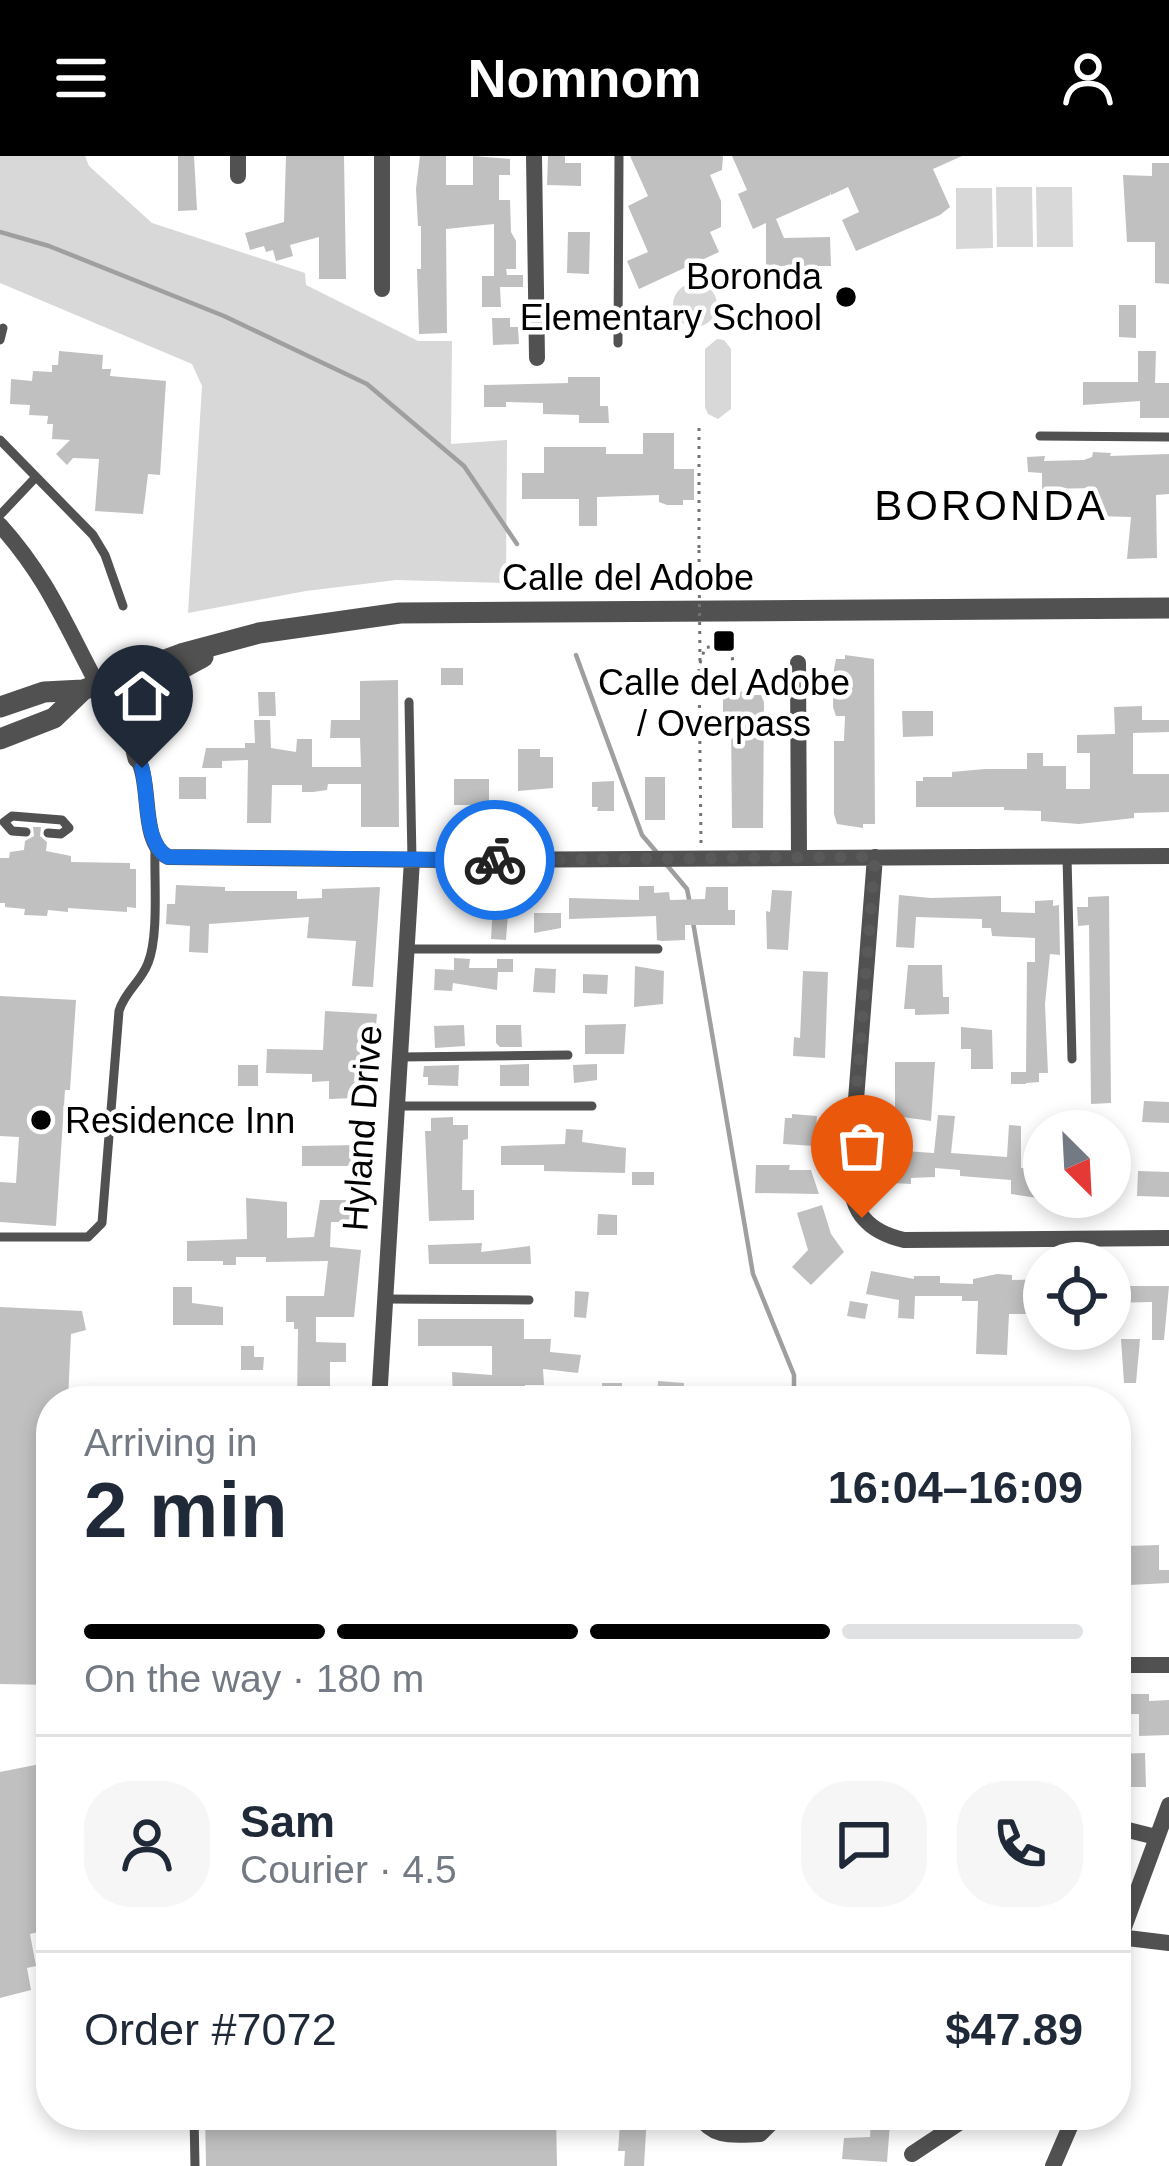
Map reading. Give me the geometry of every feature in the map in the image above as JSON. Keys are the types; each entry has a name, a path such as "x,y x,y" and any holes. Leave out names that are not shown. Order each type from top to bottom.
{"street":[{"path":"238,156 238,176"},
{"path":"382,156 382,289"},
{"path":"534,156 537,358"},
{"path":"0,525 43,577 90,687 138,758"},
{"name":"Calle del Adobe","path":"90,687 181,654 259,633 359,617 451,611 1169,608"},
{"path":"259,633 193,663 148,693 135,710 130,727 147,788 155,848 175,859 1169,856"},
{"path":"798,663 799,856"},
{"path":"0,707 44,692 90,687"},
{"path":"0,739 54,718 90,687"},
{"path":"875,857 850,1176 854,1204 862,1218 883,1235 904,1240 1169,1238"},
{"name":"Hyland Drive","path":"380,1386 412,860"},
{"path":"1131,1665 1169,1665"},
{"path":"1131,1905 1169,1805"},
{"path":"1131,1831 1156,1837"},
{"path":"1131,1943 1169,1943"},
{"path":"709,2130 724,2136 764,2130"},
{"path":"912,2154 948,2130"},
{"path":"1053,2166 1069,2130"}],"lane":[{"path":"618,343 619,156"},
{"path":"1040,436 1169,436"},
{"path":"0,440 93,535 123,605"},
{"path":"0,515 36,477"},
{"path":"409,702 412,860"},
{"path":"26,832 12,831 4,822 12,815 46,818 62,820 69,828 61,834 48,833"},
{"path":"0,1237 88,1237 102,1223 119,1011 124,994 140,978 150,958 155,848"},
{"path":"1067,856 1072,1059"},
{"path":"407,950 658,949"},
{"path":"401,1057 568,1054"},
{"path":"398,1106 592,1106"},
{"path":"384,1299 529,1300"},
{"path":"194,2130 195,2166"}],"path":[{"path":"699,428 701,845"},
{"path":"721,644 734,660 727,674 711,676 702,669 700,658 705,648 721,644"}],"shaded area":[{"path":"0,156 85,156 89,166 152,223 305,273 306,285 418,341 452,341 451,444 507,440 506,583 396,580 188,613 202,386 192,364 0,283"},
{"path":"996,187 1032,187 1033,247 997,247"},
{"path":"1036,187 1072,187 1073,247 1037,247"},
{"path":"956,188 992,188 993,248 956,249"},
{"path":"695,283 711,289 717,305 711,321 695,327 679,321 673,305 679,289"},
{"path":"717,339 731,349 731,409 718,419 705,407 705,349"}],"building":[{"path":"178,156 194,156 197,210 178,211"},
{"path":"286,156 344,156 346,279 319,279 319,237 290,245 293,256 276,261 273,250 266,252 264,246 250,250 245,233 284,222"},
{"path":"420,156 446,156 446,185 473,185 473,156 510,159 510,175 499,175 499,200 510,200 511,232 516,241 516,269 506,269 507,275 523,275 523,287 500,287 501,307 482,307 482,276 494,276 494,224 446,229 447,333 419,334 421,226 416,189"},
{"path":"548,156 581,163 581,186 547,185"},
{"path":"630,156 723,156 722,170 710,175 721,201 721,227 710,232 719,252 639,289 627,261 648,252 628,206 648,196"},
{"path":"732,156 962,156 933,169 950,207 940,215 856,251 842,220 859,212 848,187 830,192 776,219 784,238 830,237 831,266 766,266 766,223 753,229 738,194 747,190"},
{"path":"1152,163 1169,163 1169,284 1155,283 1155,242 1127,242 1123,175 1152,176"},
{"path":"568,232 590,232 589,274 567,273"},
{"path":"1119,305 1136,305 1136,338 1119,337"},
{"path":"492,318 510,318 510,327 518,327 519,344 493,345"},
{"path":"59,351 103,355 102,369 111,369 110,376 166,381 160,475 148,474 143,514 95,511 99,459 73,458 67,465 56,454 70,440 52,439 48,416 29,415 30,405 10,404 11,379 32,381 33,371 52,372"},
{"path":"1138,351 1156,351 1155,383 1169,383 1169,418 1140,418 1140,401 1083,405 1083,382 1138,382"},
{"path":"568,377 600,377 600,406 608,406 609,423 579,423 579,415 543,414 543,403 484,407 484,385 568,383"},
{"path":"643,433 674,433 674,469 694,469 694,500 667,505 659,502 659,495 597,497 597,526 579,526 579,499 522,499 522,473 544,473 544,447 606,447 606,454 643,454"},
{"path":"1093,452 1169,454 1169,494 1156,495 1157,558 1127,559 1131,517 1095,516 1096,488 1042,489 1042,473 1028,472 1027,457 1084,460"},
{"path":"845,655 874,659 875,824 863,824 863,828 837,824 834,814 834,741 844,741 845,716 836,716 833,707 834,669 836,659 845,659"},
{"path":"441,668 463,668 463,685 441,685"},
{"path":"398,680 399,827 361,827 361,784 328,784 327,790 313,792 302,792 302,785 272,785 271,823 247,823 248,760 202,768 206,748 245,748 245,743 255,743 254,720 270,720 271,748 296,752 297,739 312,739 312,767 361,767 360,738 330,738 331,720 360,720 360,681"},
{"path":"751,690 749,695 761,695 764,702 763,828 732,828 731,719 723,719 723,695"},
{"path":"258,692 275,692 276,716 259,716"},
{"path":"1142,706 1142,720 1169,720 1169,732 1133,733 1133,774 1169,774 1169,812 1134,813 1134,818 1079,824 1041,821 1041,811 1004,807 916,807 916,781 923,777 1027,769 1027,753 1043,753 1043,766 1066,766 1066,789 1090,789 1090,753 1077,753 1077,735 1115,734 1114,707"},
{"path":"902,711 933,711 933,736 903,737"},
{"path":"518,749 540,749 540,757 553,757 553,788 518,791"},
{"path":"179,777 206,777 206,799 179,799"},
{"path":"645,777 665,777 665,820 645,820"},
{"path":"454,779 489,779 489,805 454,805"},
{"path":"614,781 614,811 597,811 598,807 592,807 592,782"},
{"path":"33,827 41,827 46,851 71,856 71,862 130,863 130,869 136,869 136,908 127,907 127,912 68,908 68,912 48,910 47,916 24,915 25,909 5,907 0,903 0,858 24,850 25,841 34,836"},
{"path":"176,885 297,891 297,899 322,898 322,889 380,887 373,987 352,986 356,941 307,938 309,917 209,924 208,953 189,952 190,926 166,924 167,904 175,904"},
{"path":"639,886 654,886 654,893 669,892 670,900 705,899 706,887 728,887 728,910 735,910 735,925 685,925 685,940 661,941 657,940 656,916 569,919 569,898 639,900"},
{"path":"469,887 530,887 531,901 509,901 506,940 491,939 493,903 469,904"},
{"path":"772,890 792,891 788,950 767,949 766,911 770,912"},
{"path":"899,895 1001,896 1001,912 1035,913 1035,901 1053,900 1053,906 1059,905 1060,955 1050,954 1045,1004 1048,1073 1039,1073 1039,1082 1011,1084 1011,1072 1026,1072 1027,962 1035,962 1035,938 992,936 991,928 982,928 982,919 916,917 914,948 896,947"},
{"path":"1109,896 1111,1103 1091,1104 1089,925 1078,926 1077,907 1088,907 1088,897"},
{"path":"534,913 561,913 561,928 534,933"},
{"path":"454,958 470,959 469,968 497,968 497,959 513,959 513,972 498,972 497,990 453,983 452,991 434,990 435,969 454,970"},
{"path":"908,965 942,965 949,1014 915,1015 915,1009 904,1009"},
{"path":"635,966 664,971 663,1004 634,1007"},
{"path":"535,968 556,969 555,993 533,992"},
{"path":"803,971 828,972 825,1058 793,1056 794,1037 800,1038"},
{"path":"583,974 608,975 607,994 583,993"},
{"name":"Residence Inn","path":"0,996 76,1000 56,1226 0,1222 0,1182 16,1183 19,1137 0,1136"},
{"path":"325,1011 377,1014 375,1039 361,1039 356,1098 329,1099 329,1081 312,1082 312,1074 266,1073 267,1049 323,1050"},
{"path":"626,1024 624,1054 585,1054 585,1025"},
{"path":"464,1025 465,1046 435,1048 434,1026"},
{"path":"496,1025 521,1025 522,1047 500,1047"},
{"path":"961,1027 992,1030 993,1069 971,1069 971,1049 961,1049"},
{"path":"895,1062 935,1062 931,1121 895,1116"},
{"path":"529,1064 529,1086 500,1086 500,1065"},
{"path":"597,1064 597,1080 574,1083 573,1065"},
{"path":"238,1065 258,1065 258,1086 238,1086"},
{"path":"459,1065 458,1086 428,1085 428,1077 423,1077 424,1066"},
{"path":"1144,1101 1169,1102 1169,1123 1142,1122"},
{"path":"938,1115 955,1116 951,1153 1007,1157 1009,1125 1021,1126 1023,1196 1011,1194 1011,1180 960,1176 960,1170 935,1168 935,1177 911,1178 911,1184 891,1183 893,1160 903,1160 904,1151 934,1153"},
{"path":"817,1116 815,1146 783,1144 785,1118"},
{"path":"453,1117 453,1125 468,1125 468,1139 463,1140 462,1190 474,1190 474,1220 429,1221 425,1131 431,1131 431,1118"},
{"path":"566,1129 583,1130 582,1142 626,1148 625,1173 501,1165 501,1146 565,1144"},
{"path":"359,1145 359,1166 302,1166 302,1146"},
{"path":"756,1165 811,1170 819,1194 755,1193"},
{"path":"1138,1171 1169,1172 1169,1197 1137,1196"},
{"path":"632,1172 654,1172 654,1185 632,1185"},
{"path":"246,1198 287,1202 287,1238 314,1237 320,1200 356,1200 356,1222 331,1222 330,1247 361,1250 354,1317 316,1317 316,1342 346,1343 346,1362 330,1362 330,1386 297,1386 298,1329 294,1322 286,1322 286,1296 324,1296 328,1261 266,1262 266,1257 236,1257 236,1265 223,1265 223,1261 187,1261 187,1241 247,1239"},
{"path":"822,1205 831,1234 844,1252 811,1285 792,1267 808,1250 797,1213"},
{"path":"598,1214 617,1215 617,1235 597,1235"},
{"path":"482,1243 481,1252 530,1246 531,1264 429,1264 428,1245"},
{"path":"871,1271 914,1279 940,1276 940,1283 973,1284 973,1279 1012,1275 1012,1280 1023,1280 1023,1314 1009,1314 1007,1355 976,1354 978,1301 962,1301 962,1296 915,1296 914,1319 898,1318 899,1300 866,1294"},
{"path":"1131,1286 1169,1286 1164,1340 1152,1340 1152,1302 1131,1302"},
{"path":"173,1287 192,1287 192,1303 223,1307 223,1325 173,1325"},
{"path":"575,1291 589,1292 586,1318 574,1317"},
{"path":"850,1301 868,1304 865,1319 847,1316"},
{"path":"0,1307 82,1311 86,1330 71,1334 69,1386 36,1386 36,1685 0,1684"},
{"path":"418,1319 524,1319 524,1339 551,1339 550,1352 581,1355 578,1373 543,1369 544,1385 452,1386 452,1372 492,1375 492,1346 418,1346"},
{"path":"1131,1339 1140,1339 1136,1383 1124,1383 1122,1350 1131,1350"},
{"path":"241,1346 254,1346 254,1357 264,1357 263,1370 241,1370"},
{"path":"658,1381 684,1383 684,1386 658,1386"},
{"path":"1159,1545 1159,1570 1169,1570 1169,1583 1131,1585 1131,1546"},
{"path":"1131,1694 1149,1694 1149,1701 1169,1700 1169,1735 1139,1736 1139,1714 1131,1714"},
{"path":"1131,1753 1145,1753 1146,1787 1131,1787"},
{"path":"36,1765 36,1933 30,1934 36,1966 27,1968 31,1990 0,1998 0,1772"},
{"path":"205,2130 556,2130 557,2166 206,2166"},
{"path":"620,2130 646,2130 644,2166 624,2166 625,2151 618,2151"},
{"path":"870,2130 889,2130 887,2162 842,2159 844,2138 870,2137"}],"waterway":[{"path":"0,232 49,246 224,316 367,384 464,466 517,544"},
{"path":"576,655 642,835 659,855"},
{"path":"666,864 687,889 690,904"},
{"path":"693,922 753,1274 794,1375 794,1386"}],"way so far":[{"path":"495,860 875,857 850,1176 850,1191 862,1218"}],"place":[{"name":"Boronda Elementary School","path":"846,297"},
{"name":"Calle del Adobe / Overpass","path":"724,641"},
{"name":"Residence Inn","path":"41,1120"}],"district":[{"name":"BORONDA","path":"991,505"}],"route":[{"path":"142,768 153,840 158,852 168,857 495,860"}]}
